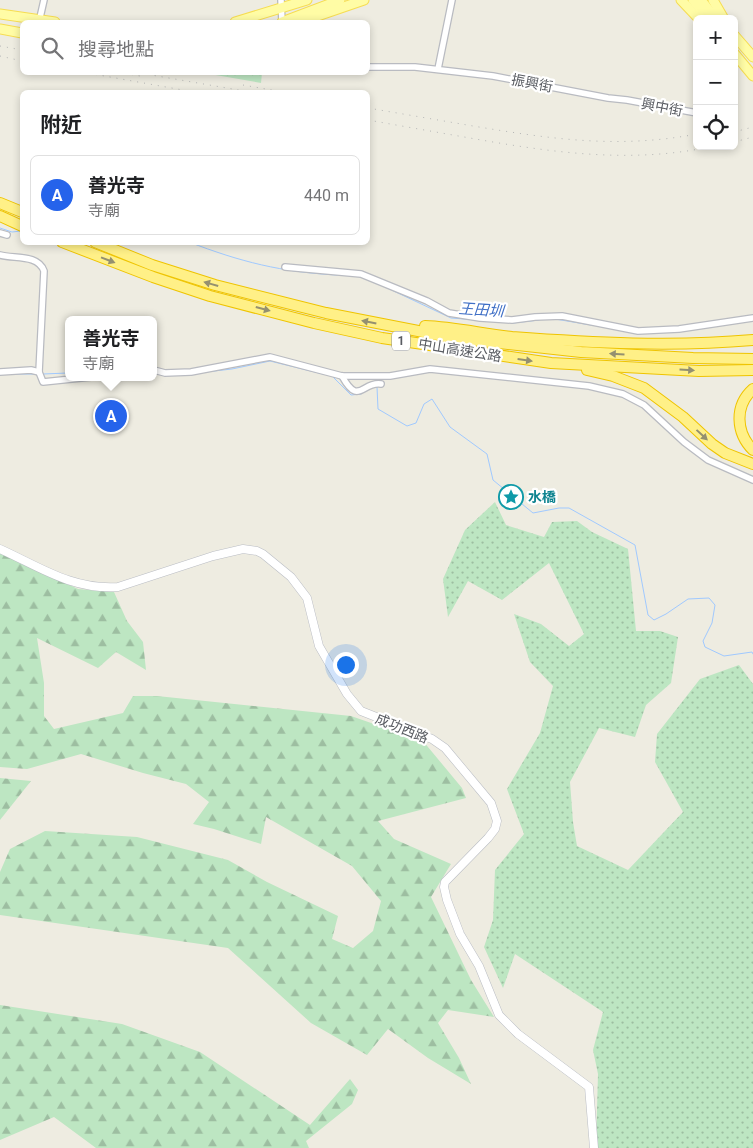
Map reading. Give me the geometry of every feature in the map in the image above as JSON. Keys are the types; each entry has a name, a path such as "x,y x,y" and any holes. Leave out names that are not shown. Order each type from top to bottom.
{"highway":[{"path":"0,203 20,211"},
{"path":"0,216 20,225"},
{"name":"中山高速公路","path":"67,245 210,296 314,323 382,338 551,363 700,370 753,370"},
{"name":"中山高速公路","path":"102,245 160,268 215,285 326,313 404,329 471,340 580,352 753,359"},
{"path":"404,329 428,326 510,336 639,344 753,340"},
{"path":"594,342 705,338 753,333"},
{"path":"551,363 613,376 644,388 683,417 712,444 725,453 753,464"},
{"path":"753,389 742,403 739,420 746,443 753,450"}],"main road":[{"path":"240,20 281,4 307,0"},
{"path":"286,20 340,0"},
{"path":"306,20 364,0"},
{"path":"681,0 695,15"},
{"path":"693,0 705,15"},
{"path":"700,0 713,15"},
{"path":"713,0 722,15"},
{"path":"0,14 33,20"},
{"path":"0,29 20,33"},
{"path":"738,40 753,57"},
{"path":"738,58 753,76"}],"street":[{"path":"39,20 44,0"},
{"path":"276,0 281,4 282,20"},
{"path":"438,69 452,0"},
{"name":"振興街","path":"370,67 415,67 493,76 627,100"},
{"name":"興中街","path":"627,100 693,112"},
{"path":"0,233 7,235"},
{"path":"0,255 33,260 40,263 44,271 39,374 43,382 65,380"},
{"path":"285,267 361,274 427,301 449,313 480,318 512,320 535,316 562,316 638,330 679,329 753,318"},
{"path":"157,371 165,373 191,372 270,357 342,376 390,376 430,369 589,386 623,394 644,405 684,442 708,460 753,480"},
{"path":"0,372 31,370 39,374"},
{"path":"342,376 350,388 357,392 374,384 381,384"},
{"name":"成功西路","path":"0,549 48,573 86,586 103,588 118,587 213,556 243,549 263,554 291,577 307,598 319,646 347,694 361,711 432,739 445,748 491,803 497,821 494,829 488,838 445,882 444,887 447,900 460,934 479,966 499,1015 518,1034 589,1087 594,1148"}],"green space":[{"path":"215,75 262,75 261,83"},
{"path":"495,502 506,525 544,537 552,522 577,521 592,532 628,549 636,631 660,631 678,637 671,683 646,705 635,737 599,728 570,782 577,846 628,870 683,812 655,762 657,734 700,679 739,665 753,684 753,1148 599,1148 596,1146 598,1074 593,1050 603,1012 515,954 503,988 484,947 493,920 495,870 524,834 507,789 540,733 553,686 530,662 514,614 541,624 569,646 584,634 549,563 502,600 468,581 448,617 443,579 465,530"},
{"path":"0,551 78,589 114,592 127,621 143,642 146,670 116,652 98,668 37,638 44,683 44,716 54,729 123,713 133,696 157,696 351,716 423,741 462,788 466,798 378,821 394,839 451,864 431,897 471,980 494,1017 448,1010 438,1023 459,1058 471,1084 428,1058 388,1029 367,1055 311,1023 228,948 0,915 0,872 10,849 45,831 137,837 228,860 267,882 338,916 332,939 353,948 373,931 381,901 352,866 266,817 261,844 193,824 209,802 186,784 81,754 27,769 0,767"},
{"path":"0,778 31,781 0,820"},
{"path":"0,1005 122,1024 200,1052 310,1125 350,1079 358,1090 352,1104 306,1141 309,1148 96,1148 54,1117 0,1140"}],"waterway":[{"name":"王田圳","path":"0,228 12,232 20,231"},
{"name":"王田圳","path":"198,245 226,255 279,269 337,275"},
{"name":"王田圳","path":"381,285 451,318 477,320"},
{"name":"王田圳","path":"555,319 591,325"},
{"name":"王田圳","path":"513,323 539,320"},
{"path":"205,372 232,369 270,361 323,374"},
{"path":"43,374 65,373"},
{"path":"13,374 37,374"},
{"path":"332,376 351,395 361,394 367,390"},
{"path":"375,387 377,387 378,409 407,426 416,423 424,404 432,399 450,427 487,454 493,480 533,513 569,508 635,545 648,615 654,620 688,599 709,598 715,605 712,623 703,641 705,647 724,656 752,652 753,654"}],"railway":[{"path":"0,46 20,50"},
{"path":"0,56 20,61"},
{"path":"99,75 183,90"},
{"path":"134,75 140,76"},
{"path":"151,75 238,90"},
{"path":"243,85 272,90"},
{"path":"370,108 502,131 557,138 640,141 693,135"},
{"path":"370,120 515,146 572,153 629,155 693,150"},
{"path":"738,131 753,127"},
{"path":"738,141 753,137"}],"place":[{"name":"善光寺","path":"111,416"},
{"name":"水橋","path":"511,497"}]}
